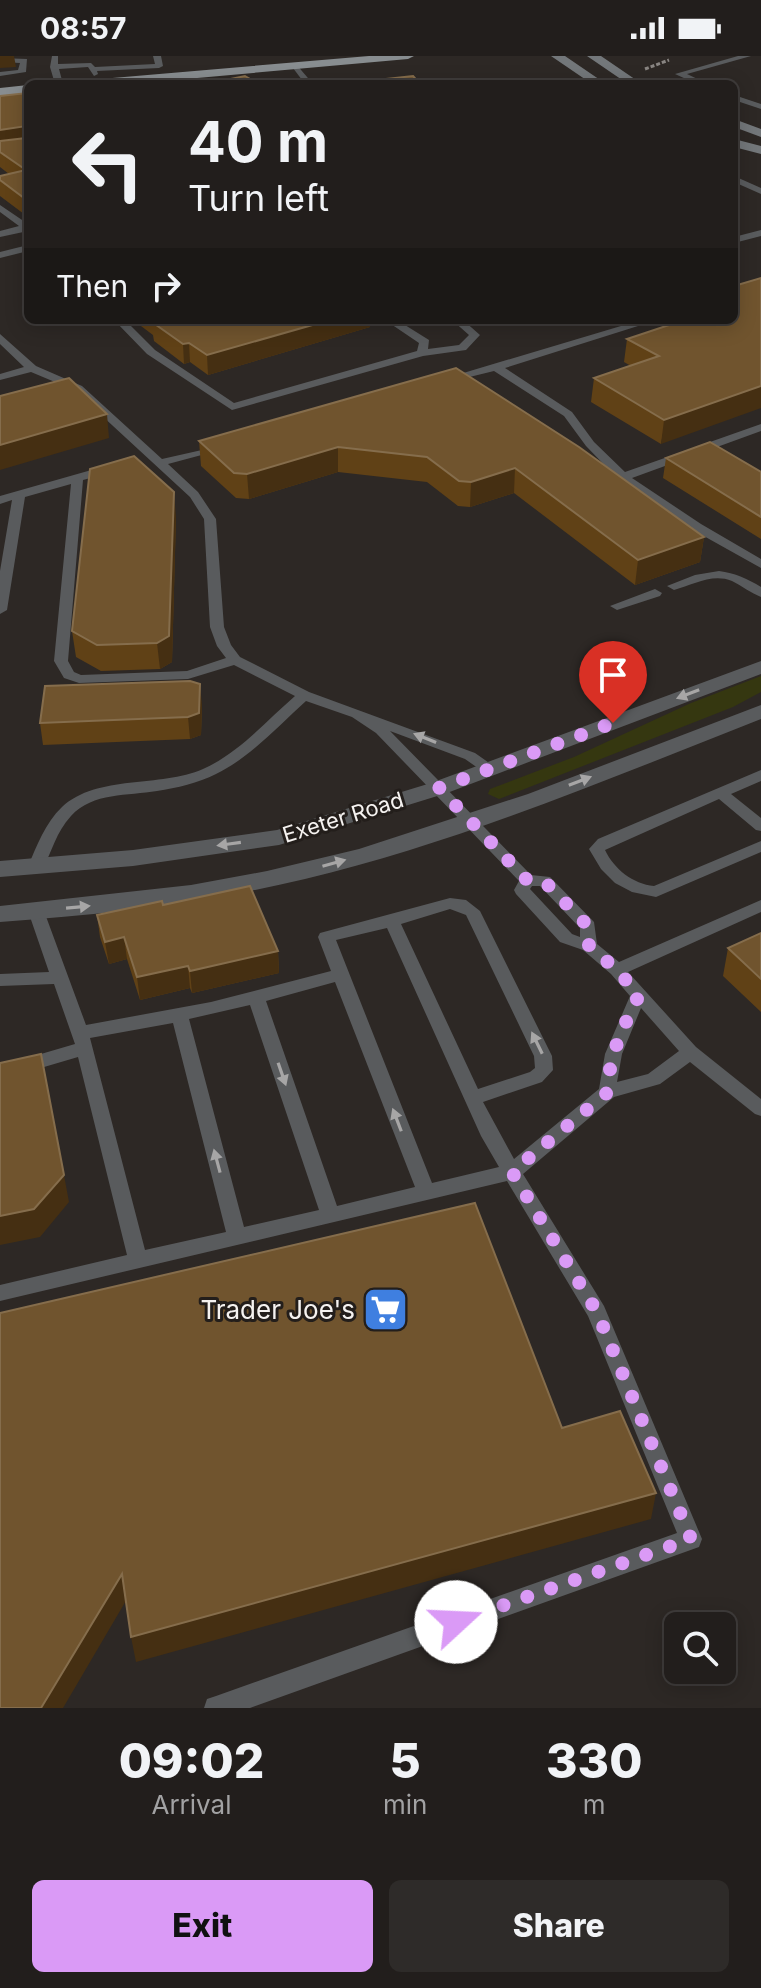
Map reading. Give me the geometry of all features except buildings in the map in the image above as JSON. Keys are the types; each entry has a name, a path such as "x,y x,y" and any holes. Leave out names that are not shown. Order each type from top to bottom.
{"main road":[{"path":"176,80 408,56"},
{"path":"557,56 594,80"},
{"path":"593,56 630,80"},
{"path":"0,92 24,89"},
{"path":"738,124 761,133"},
{"path":"738,144 761,150"}],"street":[{"name":"Exeter Road","path":"0,869 133,858 279,837 439,788 761,667"},
{"name":"Exeter Road","path":"0,914 140,902 305,872 473,822 761,711"}],"lane":[{"path":"55,56 58,80"},
{"path":"92,67 112,64 112,56"},
{"path":"54,67 159,66 157,56"},
{"path":"694,80 679,74 747,56"},
{"path":"0,60 24,61 22,72 0,74"},
{"path":"293,66 305,80"},
{"path":"92,67 96,80"},
{"path":"738,99 758,106"},
{"path":"738,109 758,106"},
{"path":"738,181 761,191"},
{"path":"3,213 24,226"},
{"path":"0,234 24,229"},
{"path":"738,239 761,233"},
{"path":"0,255 24,249"},
{"path":"123,324 151,352 232,407 422,353 462,348 475,335 464,324"},
{"path":"396,324 425,342 422,353"},
{"path":"439,381 639,324"},
{"path":"0,337 15,355 32,368 72,385 194,495 210,519 217,627 224,646 235,660 304,695 470,756 490,770"},
{"path":"496,367 568,414 590,444 623,477 697,527 761,564"},
{"path":"0,377 32,368"},
{"path":"57,389 72,385"},
{"path":"623,477 761,427"},
{"path":"138,461 234,444"},
{"path":"0,500 123,465"},
{"path":"77,478 61,661 69,675 79,679 188,675 235,660"},
{"path":"0,610 19,495"},
{"path":"674,586 710,573 726,574 761,593"},
{"path":"617,606 655,593"},
{"path":"36,866 46,836 66,812 88,795 125,787 176,784 211,771 304,695"},
{"path":"357,714 381,730 527,880 544,881 588,926 589,946"},
{"path":"761,775 604,843 597,849 600,858 626,884 656,892 761,846"},
{"path":"721,793 761,826"},
{"path":"527,880 522,890 566,938 589,946 617,970 690,1052 761,1109"},
{"path":"426,1192 326,937 450,903 460,904 472,911 543,1056 544,1070 536,1077 473,1098"},
{"path":"617,970 761,906"},
{"path":"36,911 82,1040 138,1260"},
{"path":"216,1708 691,1539 597,1312 490,1136 392,921"},
{"path":"0,1073 82,1040 257,1000 340,974"},
{"path":"0,980 58,978"},
{"path":"608,1092 608,1068 615,1044 639,995"},
{"path":"257,1000 330,1214"},
{"path":"180,1017 237,1236"},
{"path":"0,1293 512,1172 608,1092 654,1079 690,1052"}],"path":[{"path":"642,70 675,59"}],"green space":[{"path":"761,676 761,692 733,707 499,799 488,794 490,789 574,757 691,703"}],"place":[{"name":"Trader Joe's","path":"386,1309"}],"route":[{"path":"456,1622 691,1539 597,1312 512,1172 608,1092 608,1068 615,1044 639,995 617,970 589,946 588,926 544,881 527,880 439,788 613,723"}]}
